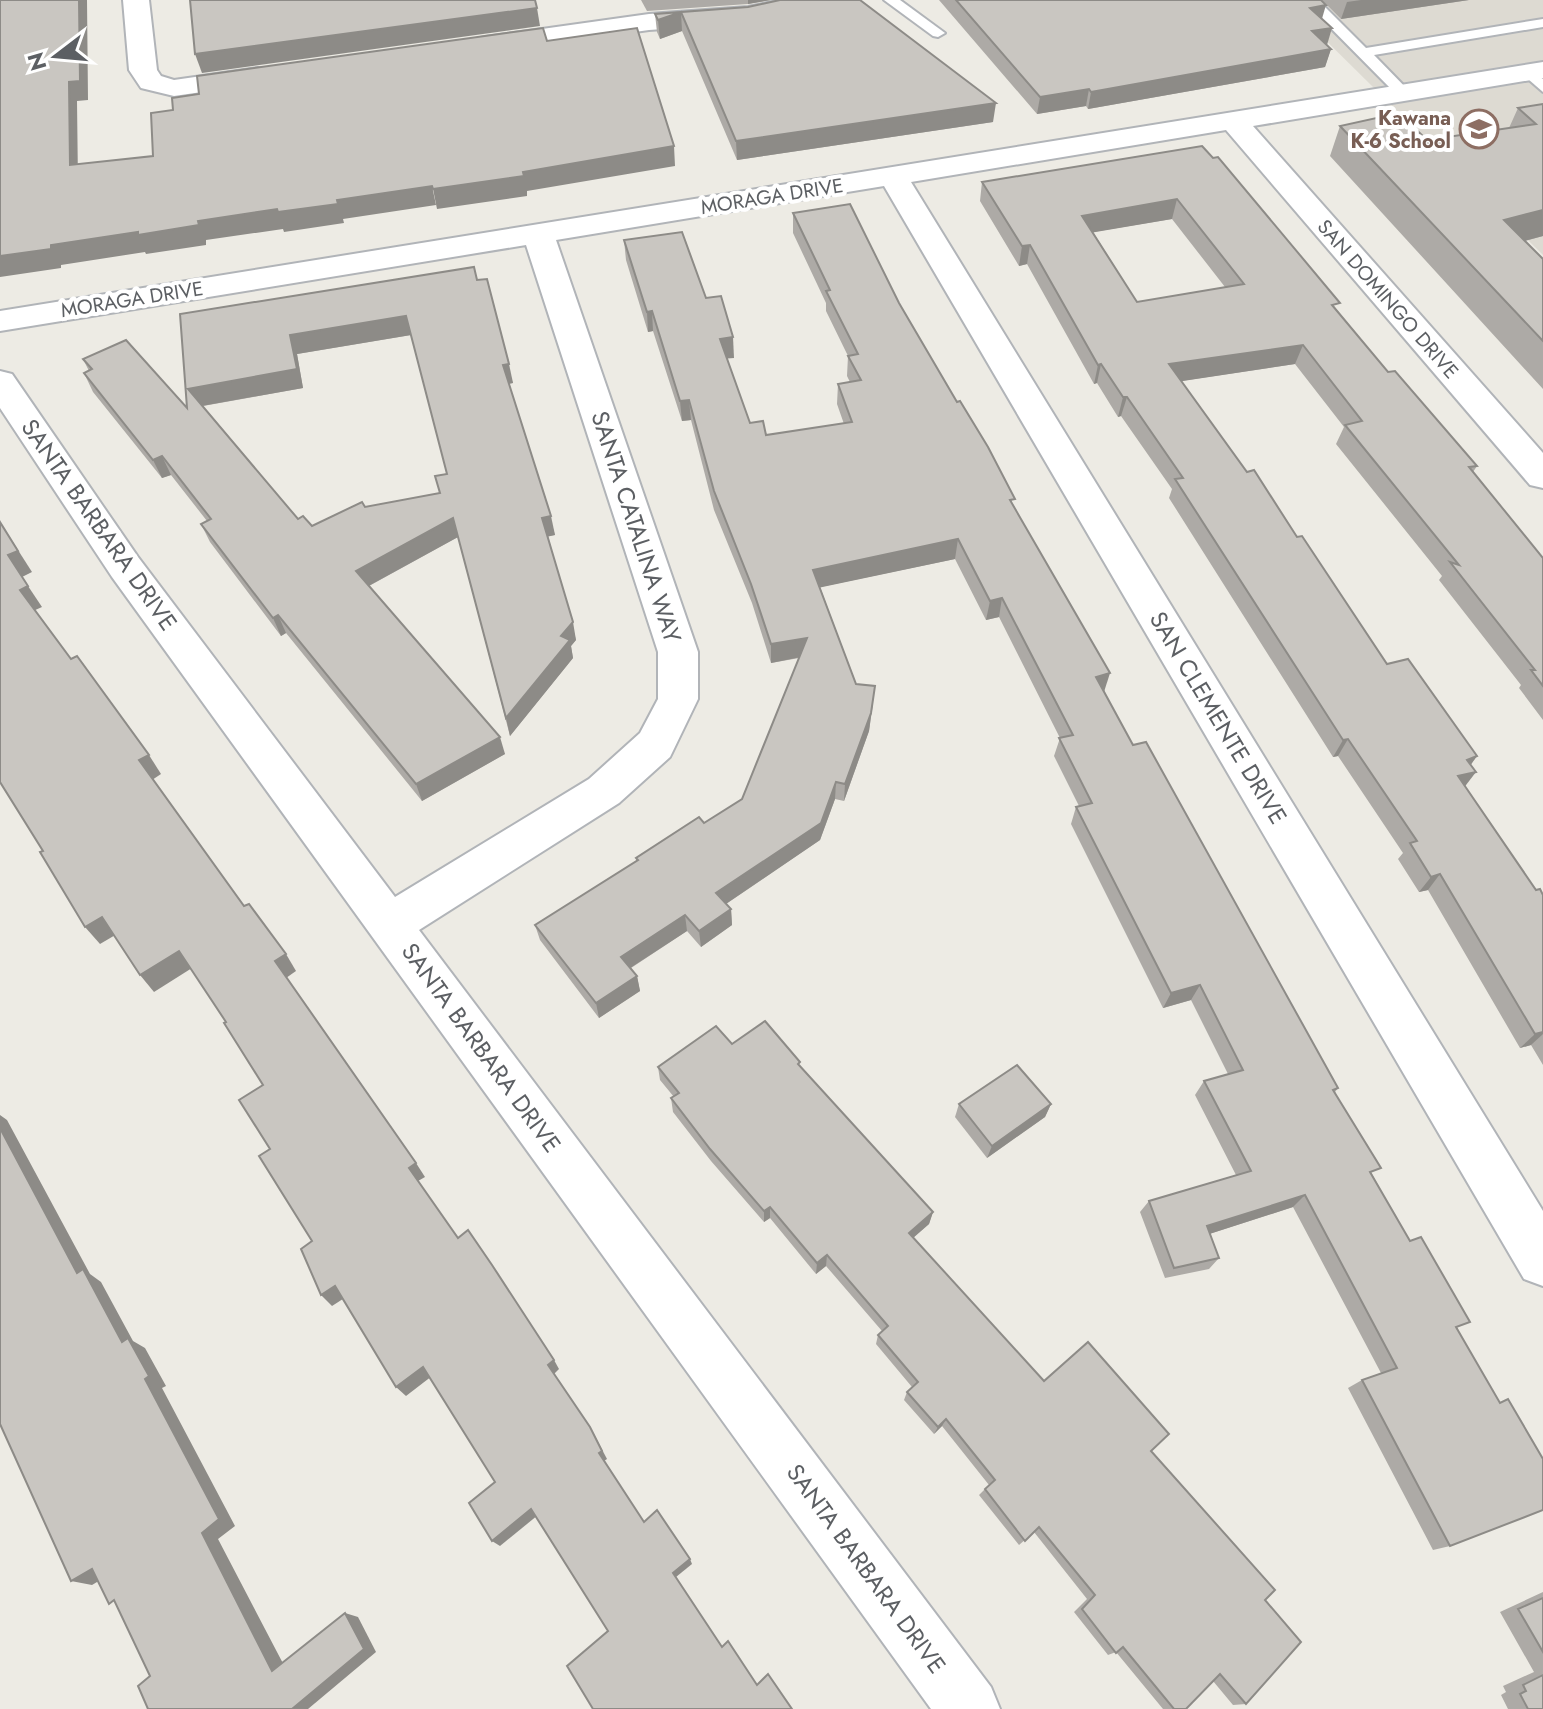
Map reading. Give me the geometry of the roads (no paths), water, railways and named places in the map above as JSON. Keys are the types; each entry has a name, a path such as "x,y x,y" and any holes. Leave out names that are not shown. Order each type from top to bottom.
{"street":[{"path":"136,0 143,70 151,82 174,88 283,73"},
{"path":"453,49 588,19 649,22 748,15 819,0"},
{"name":"MORAGA DRIVE","path":"0,321 1403,93 1538,77"},
{"name":"SAN DOMINGO DRIVE","path":"1234,122 1543,476"},
{"name":"SAN CLEMENTE DRIVE","path":"893,177 1543,1260"},
{"name":"SANTA CATALINA WAY","path":"390,924 604,791 655,745 678,699 678,652 538,233"},
{"name":"SANTA BARBARA DRIVE","path":"0,382 125,567 969,1709"}],"lane":[{"path":"891,0 938,33"},
{"path":"1310,0 1403,93"},
{"path":"1362,53 1543,23"}],"place":[{"name":"Kawana K-6 School","path":"1479,129"}]}
